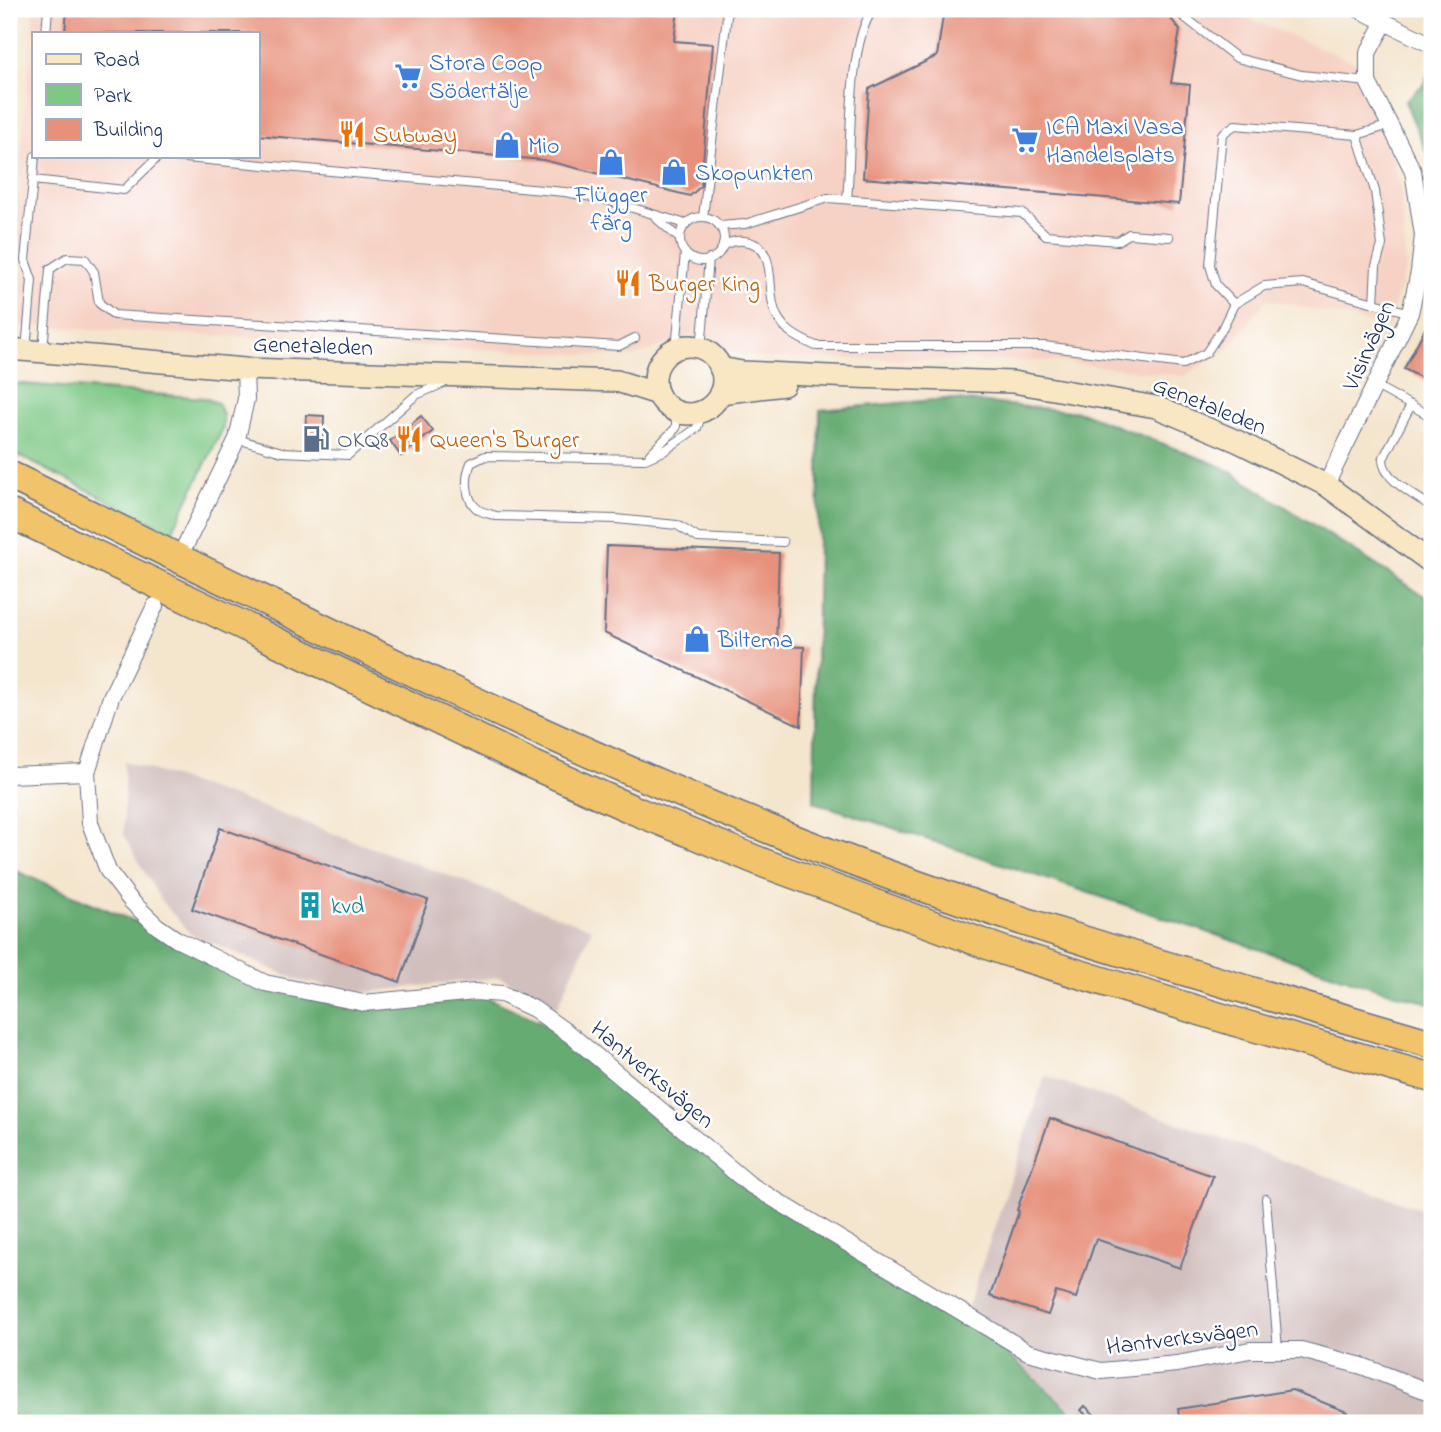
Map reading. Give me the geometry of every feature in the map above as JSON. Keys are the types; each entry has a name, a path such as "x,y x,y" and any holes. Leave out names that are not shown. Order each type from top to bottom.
{"highway":[{"path":"9,475 431,682 550,737 775,832 894,877 1142,960 1432,1044"},
{"path":"9,513 531,764 636,811 753,858 1004,951 1432,1079"}],"main road":[{"path":"676,349 689,346 713,356 723,380 720,393 713,404 703,411 689,414 677,411"},
{"name":"Genetaleden","path":"617,381 658,366 665,356 676,349"},
{"name":"Genetaleden","path":"25,351 245,369 617,381 658,394 665,404 677,411"},
{"path":"658,366 655,380 658,394"},
{"name":"Genetaleden","path":"720,368 742,372 1013,382 1156,407 1239,442 1326,485 1432,563"},
{"name":"Genetaleden","path":"720,393 853,377"}],"street":[{"path":"1358,9 1432,45"},
{"path":"1368,82 1368,52 1385,22"},
{"name":"Visirvägen","path":"1326,485 1376,386 1426,271 1413,171 1368,82"},
{"path":"186,544 237,439 246,399 245,369"},
{"name":"Hantverksvägen","path":"155,606 111,697 87,772 90,823 108,871 131,901 157,926 176,939 265,983 364,1003 475,992 502,994 534,1010 572,1036 749,1184 1028,1352 1101,1371 1177,1364 1250,1350 1301,1350 1362,1366 1432,1392"},
{"path":"9,775 87,772"}],"lane":[{"path":"46,32 48,9"},
{"path":"703,217 726,16 724,9"},
{"path":"847,199 856,54 868,16 873,9"},
{"path":"1174,9 1237,58 1302,75 1368,82"},
{"path":"1234,303 1216,285 1210,265 1222,134 1235,125 1357,135 1390,125"},
{"path":"1357,135 1375,191 1382,246 1376,267 1374,303"},
{"path":"25,351 32,279 25,260 35,158"},
{"path":"33,180 124,190 159,158"},
{"path":"183,158 565,192 603,199 686,224"},
{"path":"720,226 745,224 828,198 1022,213 1046,235 1118,241 1129,234 1169,237"},
{"path":"653,216 680,239 685,253 676,349"},
{"path":"680,239 686,224 691,220 703,217 720,226 724,239 720,251 709,259 696,260 685,253"},
{"path":"723,246 734,240 754,243 766,254 775,315 791,334 816,346 1044,346 1183,364 1206,353 1222,329 1234,303 1264,286 1303,283 1410,313"},
{"path":"25,351 50,269 67,258 85,259 93,272 99,303 114,315 620,346 635,338"},
{"path":"701,349 709,259"},
{"path":"237,439 282,452 348,455 416,396 458,376"},
{"path":"1376,386 1432,417"},
{"path":"1411,405 1383,458 1383,467 1389,475 1432,507"},
{"path":"645,458 676,428 677,411"},
{"path":"703,411 696,428 664,451 645,458 485,456 471,463 467,474 469,498 479,510 496,516 616,519 677,526 698,538 783,542"},
{"path":"1266,1199 1278,1350"}],"shaded area":[{"path":"34,9 1226,9 1355,62 1400,181 1406,267 1388,327 1267,299 1229,349 1184,376 1055,361 762,358 734,352 691,335 632,357 9,325 9,286"},
{"path":"124,761 254,804 592,929 557,1008 500,977 368,992 300,981 190,933 161,901 124,835"},
{"path":"1045,1076 1432,1213 1432,1423 1088,1423 965,1316"}],"green space":[{"path":"1432,67 1432,166 1405,101 1423,85"},
{"path":"9,383 204,398 218,403 223,415 223,428 172,532 9,451"},
{"path":"946,399 1080,412 1223,467 1432,601 1432,1004 1373,987 814,802 820,410"},
{"path":"9,868 176,939 265,983 364,1003 475,992 572,1036 749,1184 965,1316 1084,1423 9,1423"}],"building":[{"path":"67,9 678,9 674,41 713,44 701,186 690,196 543,160 259,135 259,32 65,32"},
{"name":"ICA Maxi Vasa Handelsplats","path":"944,9 1092,9 1168,15 1180,30 1171,83 1190,85 1179,204 863,178 869,89 937,56"},
{"path":"1432,315 1432,383 1404,369"},
{"path":"306,415 324,416 323,449 305,448"},
{"path":"421,416 433,431 401,456 390,441"},
{"name":"Biltema","path":"607,546 779,553 776,646 804,647 801,726 604,633"},
{"name":"kvd","path":"220,828 428,900 400,982 192,909"},
{"path":"1050,1118 1213,1176 1180,1268 1096,1239 1076,1298 1056,1292 1048,1315 990,1296"},
{"path":"1292,1390 1347,1412 1342,1423 1180,1423 1178,1409"},
{"path":"1085,1406 1096,1416 1092,1421 1081,1410"}],"place":[{"name":"Stora Coop Södertälje","path":"408,76"},
{"name":"Subway","path":"352,134"},
{"name":"ICA Maxi Vasa Handelsplats","path":"1025,140"},
{"name":"Mio","path":"507,145"},
{"name":"Flügger färg","path":"611,162"},
{"name":"Skopunkten","path":"674,172"},
{"name":"Burger King","path":"628,283"},
{"name":"OKQ8","path":"316,439"},
{"name":"Queen's Burger","path":"409,439"},
{"name":"Biltema","path":"697,639"},
{"name":"kvd","path":"310,905"}]}
